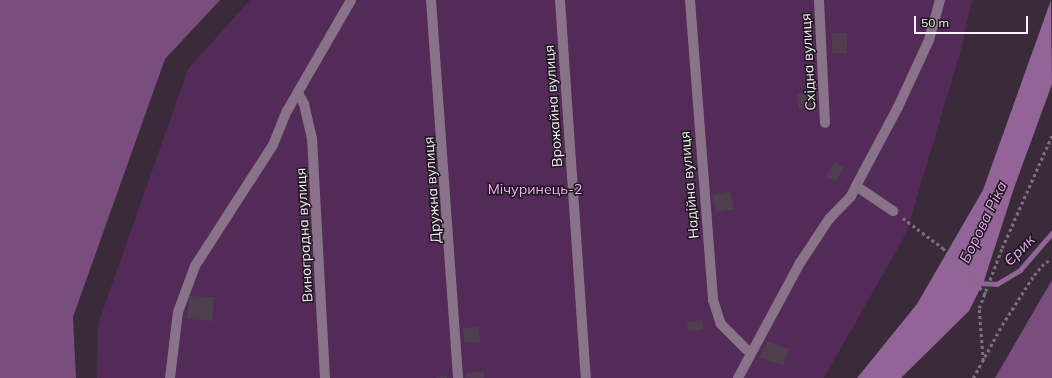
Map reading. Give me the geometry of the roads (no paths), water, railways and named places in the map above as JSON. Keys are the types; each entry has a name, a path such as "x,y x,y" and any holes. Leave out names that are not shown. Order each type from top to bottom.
{"lane":[{"path":"170,378 178,312 195,266 273,145 287,111 352,0"},
{"name":"Дружна вулиця","path":"431,0 458,378"},
{"name":"Врожайна вулиця","path":"560,0 586,378"},
{"name":"Надійна вулиця","path":"690,0 713,300 721,324 747,350 751,351"},
{"name":"Східна вулиця","path":"820,0 825,123"},
{"path":"738,378 751,351 800,263 829,220 851,196 898,107 929,40 940,0"},
{"name":"Виноградна вулиця","path":"298,93 304,104 312,138 325,378"},
{"path":"856,186 893,211"}],"water":[{"name":"Борова Ріка","path":"1051,0 1052,84 1014,188 984,281 969,311 901,378 857,378 917,304 983,190"}],"waterway":[{"name":"Єрик","path":"977,283 997,284 1020,270 1052,233"}],"park label":[{"name":"Мічуринець-2","path":"535,189"}]}
